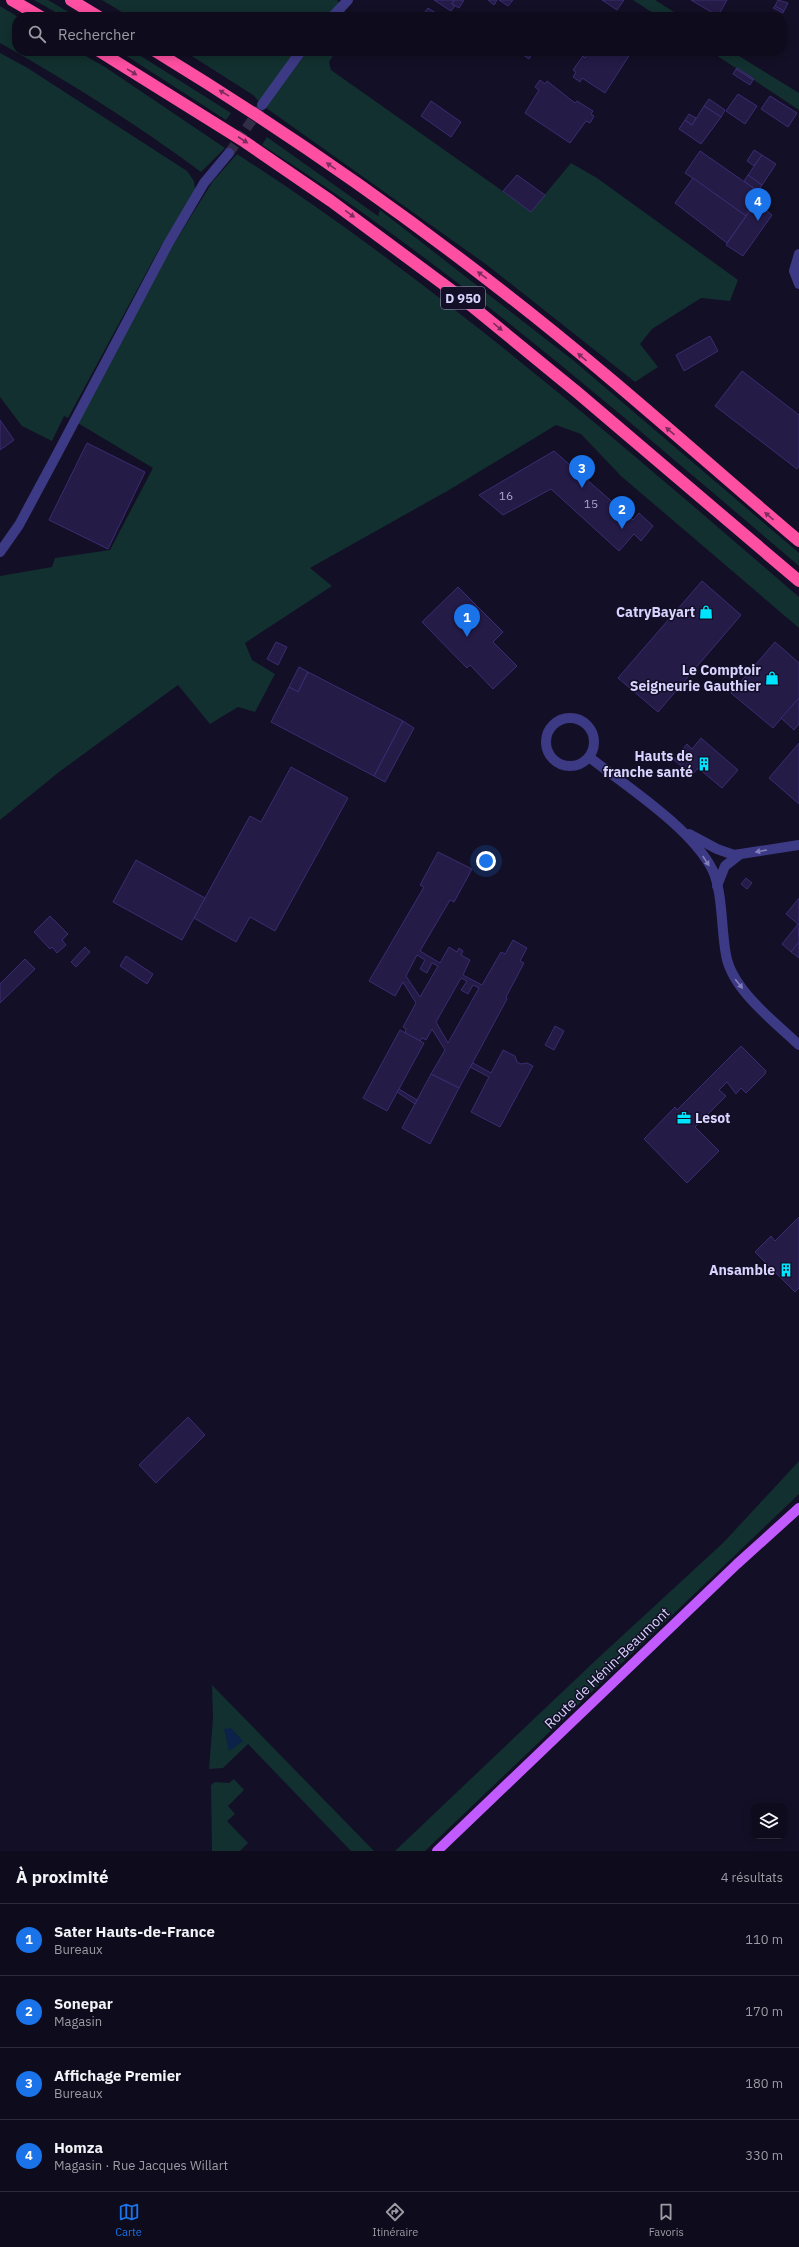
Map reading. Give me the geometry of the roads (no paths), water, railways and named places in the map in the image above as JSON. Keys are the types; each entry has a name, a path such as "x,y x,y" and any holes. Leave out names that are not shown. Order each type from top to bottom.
{"highway":[{"path":"12,0 32,12"},
{"path":"71,0 91,12"},
{"name":"D 950","path":"107,56 245,142 331,201 456,293 578,393 799,581"},
{"name":"D 950","path":"163,56 248,108 361,186 497,287 799,541"}],"main road":[{"name":"Route de Hénin-Beaumont","path":"437,1851 737,1564 799,1508"}],"street":[{"path":"337,12 345,3"},
{"path":"262,104 296,56"},
{"path":"0,552 19,525 168,244 204,183 229,153"},
{"path":"799,254 794,271 799,284"},
{"path":"567,718 576,718 583,722 590,728 594,740 589,756 573,766 562,764 555,760 550,755 546,745 547,734 550,728 559,721 567,718"},
{"path":"589,756 682,830 717,849 739,855 799,845"},
{"path":"682,830 708,863 717,886 726,955 731,973 752,999 799,1045"},
{"path":"717,886 725,866 739,855"}],"water":[{"path":"231,1728 243,1741 229,1751 224,1729"}],"tunnel":[{"path":"229,153 260,109"}],"place":[{"name":"Homza","path":"758,221"},
{"name":"Affichage Premier","path":"582,488"},
{"name":"Sonepar","path":"622,529"},
{"name":"CatryBayart","path":"706,612"},
{"name":"Sater Hauts-de-France","path":"467,637"},
{"name":"Le Comptoir Seigneurie Gauthier","path":"772,678"},
{"name":"Hauts de franche santé","path":"704,764"},
{"name":"Lesot","path":"684,1118"},
{"name":"Ansamble","path":"786,1270"}]}
